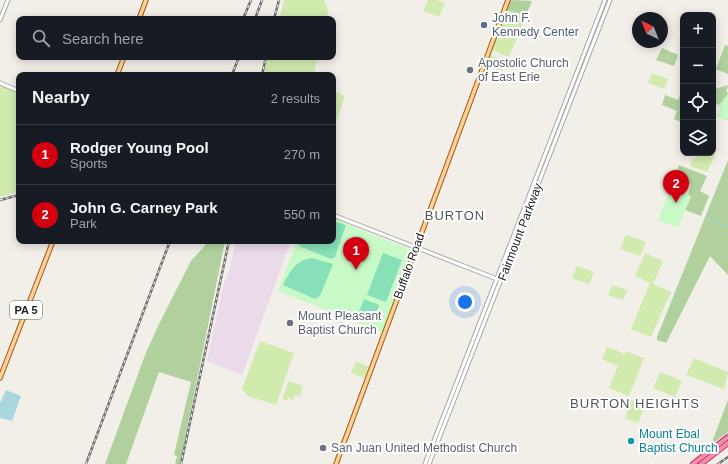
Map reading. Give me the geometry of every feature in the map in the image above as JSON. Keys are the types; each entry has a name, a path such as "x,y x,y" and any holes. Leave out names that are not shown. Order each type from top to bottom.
{"highway":[{"path":"693,464 728,437"},
{"path":"701,464 728,443"}],"main road":[{"path":"139,16 146,0"},
{"name":"Buffalo Road","path":"336,464 508,0"},
{"path":"118,72 123,60"},
{"name":"PA 5","path":"0,378 52,244"}],"street":[{"path":"0,20 8,0"},
{"name":"Fairmount Parkway","path":"425,464 605,0"},
{"name":"Fairmount Parkway","path":"429,464 610,0"},
{"path":"0,83 16,90"},
{"path":"336,215 501,281"}],"shaded area":[{"path":"235,244 290,244 242,375 207,361 223,287"}],"green space":[{"path":"284,0 324,0 327,6 328,16 280,16"},
{"path":"428,0 436,0 445,3 439,17 423,11"},
{"path":"511,0 532,1 526,15 507,10"},
{"path":"507,10 526,15 509,57 492,50"},
{"path":"725,45 728,46 728,74 716,69"},
{"path":"662,48 678,55 674,66 656,60"},
{"path":"490,55 506,61 501,71 486,66"},
{"path":"267,60 317,60 314,72 265,72"},
{"path":"652,73 668,79 664,89 648,83"},
{"path":"0,85 16,92 16,193 0,197"},
{"path":"727,85 728,120 717,116 721,109 719,105 716,104 716,89"},
{"path":"336,92 345,96 336,123"},
{"path":"728,94 728,120 717,116 721,109 719,105"},
{"path":"665,95 678,100 680,96 680,122 674,119 677,111 662,105"},
{"path":"698,156 715,156 707,172 690,166 693,158 696,159"},
{"path":"728,160 728,275 710,256 666,343 657,340 657,337"},
{"path":"679,165 707,176 700,191 709,196 701,216 685,210 691,197 688,195 691,185 675,177"},
{"path":"670,188 691,196 678,228 658,220"},
{"path":"336,219 412,251 382,332 278,291 296,244 336,244"},
{"path":"336,222 346,225 335,257 331,259 299,246 299,244 336,244"},
{"path":"626,235 646,242 640,256 620,249"},
{"path":"206,244 224,244 180,464 175,464 177,456 174,455 191,382 159,372 126,464 105,464 145,355 191,261"},
{"path":"383,253 402,260 386,302 367,295"},
{"path":"645,253 663,261 653,284 671,292 651,337 631,329 650,283 635,276"},
{"path":"312,258 333,264 320,296 315,299 283,285 294,267 306,259"},
{"path":"577,266 594,272 589,284 572,278"},
{"path":"612,285 627,290 623,300 608,295"},
{"path":"364,299 379,305 374,318 359,312"},
{"path":"260,341 294,353 276,405 248,396 242,389"},
{"path":"607,347 625,354 626,351 644,358 629,396 609,388 618,366 602,359"},
{"path":"694,358 728,372 724,389 686,375"},
{"path":"356,361 369,367 364,378 351,373"},
{"path":"660,372 682,381 675,397 653,388"},
{"path":"289,381 303,386 300,397 295,395 293,400 288,398 287,400 282,399"},
{"path":"631,400 645,406 638,423 625,418"},
{"path":"728,400 728,432 712,444 712,442"}],"water":[{"path":"6,390 21,396 12,421 0,418 0,403"}],"waterway":[{"path":"705,218 728,226"}],"railway":[{"path":"244,16 251,0"},
{"path":"256,16 262,0"},
{"path":"275,16 279,0"},
{"path":"233,72 238,60"},
{"path":"263,72 265,60"},
{"path":"0,200 16,196"},
{"path":"86,464 169,244"},
{"path":"181,464 228,244"},
{"path":"718,464 728,457"}],"place":[{"name":"John F. Kennedy Center","path":"484,25"},
{"name":"Apostolic Church of East Erie","path":"470,70"},
{"name":"John G. Carney Park","path":"676,203"},
{"name":"Rodger Young Pool","path":"356,270"},
{"name":"Mount Pleasant Baptist Church","path":"290,323"},
{"name":"Mount Ebal Baptist Church","path":"631,441"},
{"name":"San Juan United Methodist Church","path":"323,448"}],"district":[{"name":"BURTON","path":"455,215"},
{"name":"BURTON HEIGHTS","path":"635,403"}]}
